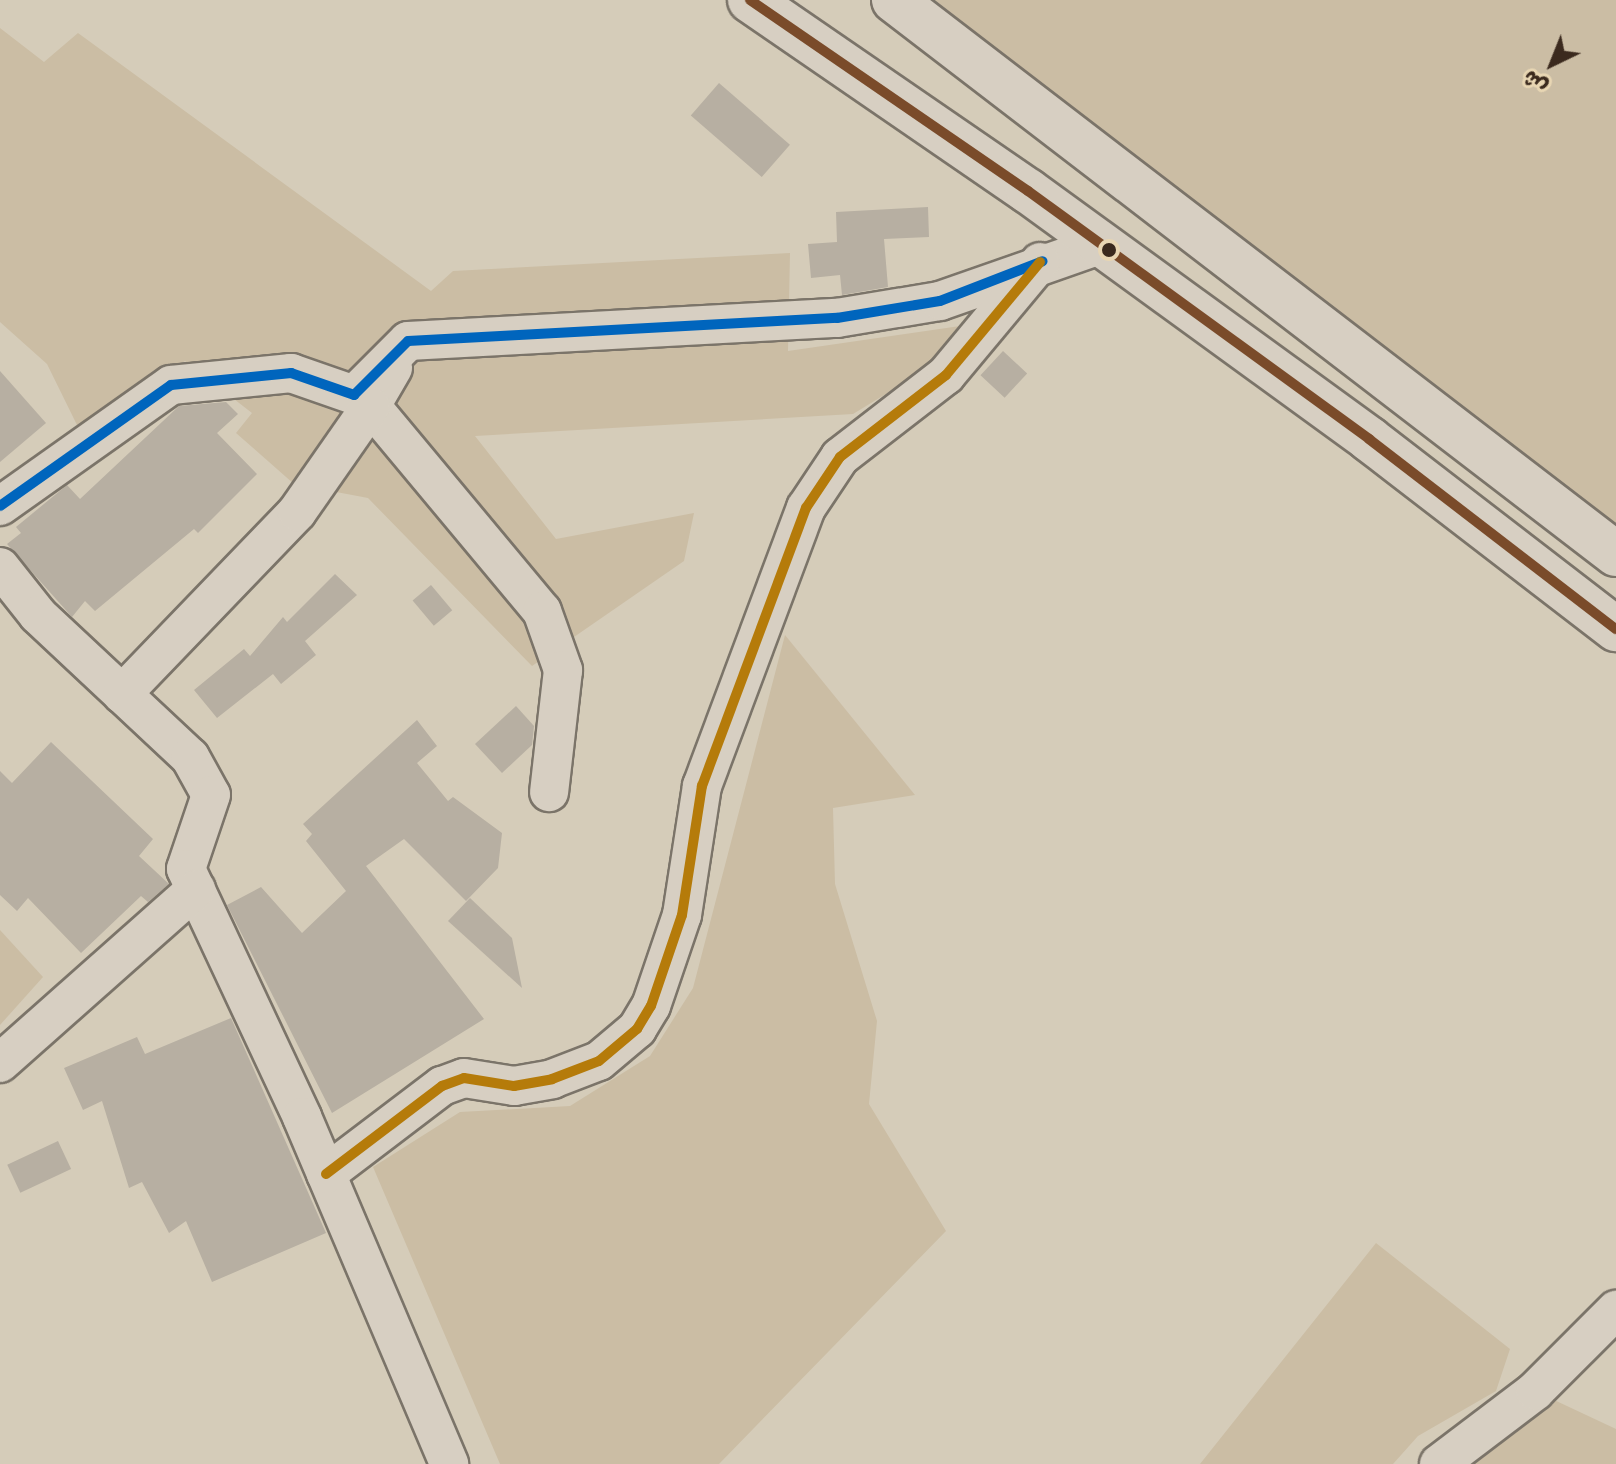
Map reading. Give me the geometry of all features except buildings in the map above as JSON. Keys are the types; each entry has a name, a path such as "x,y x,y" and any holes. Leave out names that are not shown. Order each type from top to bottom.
{"highway":[{"path":"750,0 1369,439 1616,629"},
{"path":"894,0 1616,554"}],"street":[{"path":"0,506 171,385 291,373 354,395 408,341 837,318 940,301 1040,262 1097,246"},
{"path":"326,1174 442,1086 464,1078 514,1086 552,1079 599,1061 637,1029 651,1006 682,915 702,786 806,508 840,457 946,375 1040,262"},
{"path":"122,694 297,512 371,406 408,341"},
{"path":"371,406 542,611 563,670 549,792"},
{"path":"0,567 38,615 190,757 211,795 186,869 326,1174 449,1464"},
{"path":"0,1063 196,889"},
{"path":"1439,1464 1535,1391 1616,1310"}],"shaded area":[{"path":"894,0 1616,0 1616,554"},
{"path":"0,28 44,62 78,33 431,291 453,271 790,253 788,351 967,325 935,364 853,414 475,436 556,539 694,513 684,561 532,666 368,498 294,484 236,433 252,413 185,361 77,425 47,364 0,322"},
{"path":"785,635 915,795 833,808 835,884 877,1021 869,1104 946,1231 719,1464 500,1464 373,1167 460,1112 570,1106 650,1056 693,988"},
{"path":"0,930 43,977 0,1025"},
{"path":"1376,1243 1510,1349 1496,1391 1418,1436 1393,1464 1200,1464"},
{"path":"1535,1391 1616,1429 1616,1464 1460,1464"}],"transit line":[{"path":"750,0 1028,191 1369,439 1616,629"},
{"path":"0,506 171,385 291,373 354,395 408,341 837,318 940,301 1043,261"},
{"path":"326,1174 442,1086 464,1078 514,1086 552,1079 599,1061 637,1029 651,1006 682,915 702,786 806,508 840,457 946,375 1040,262"}]}
